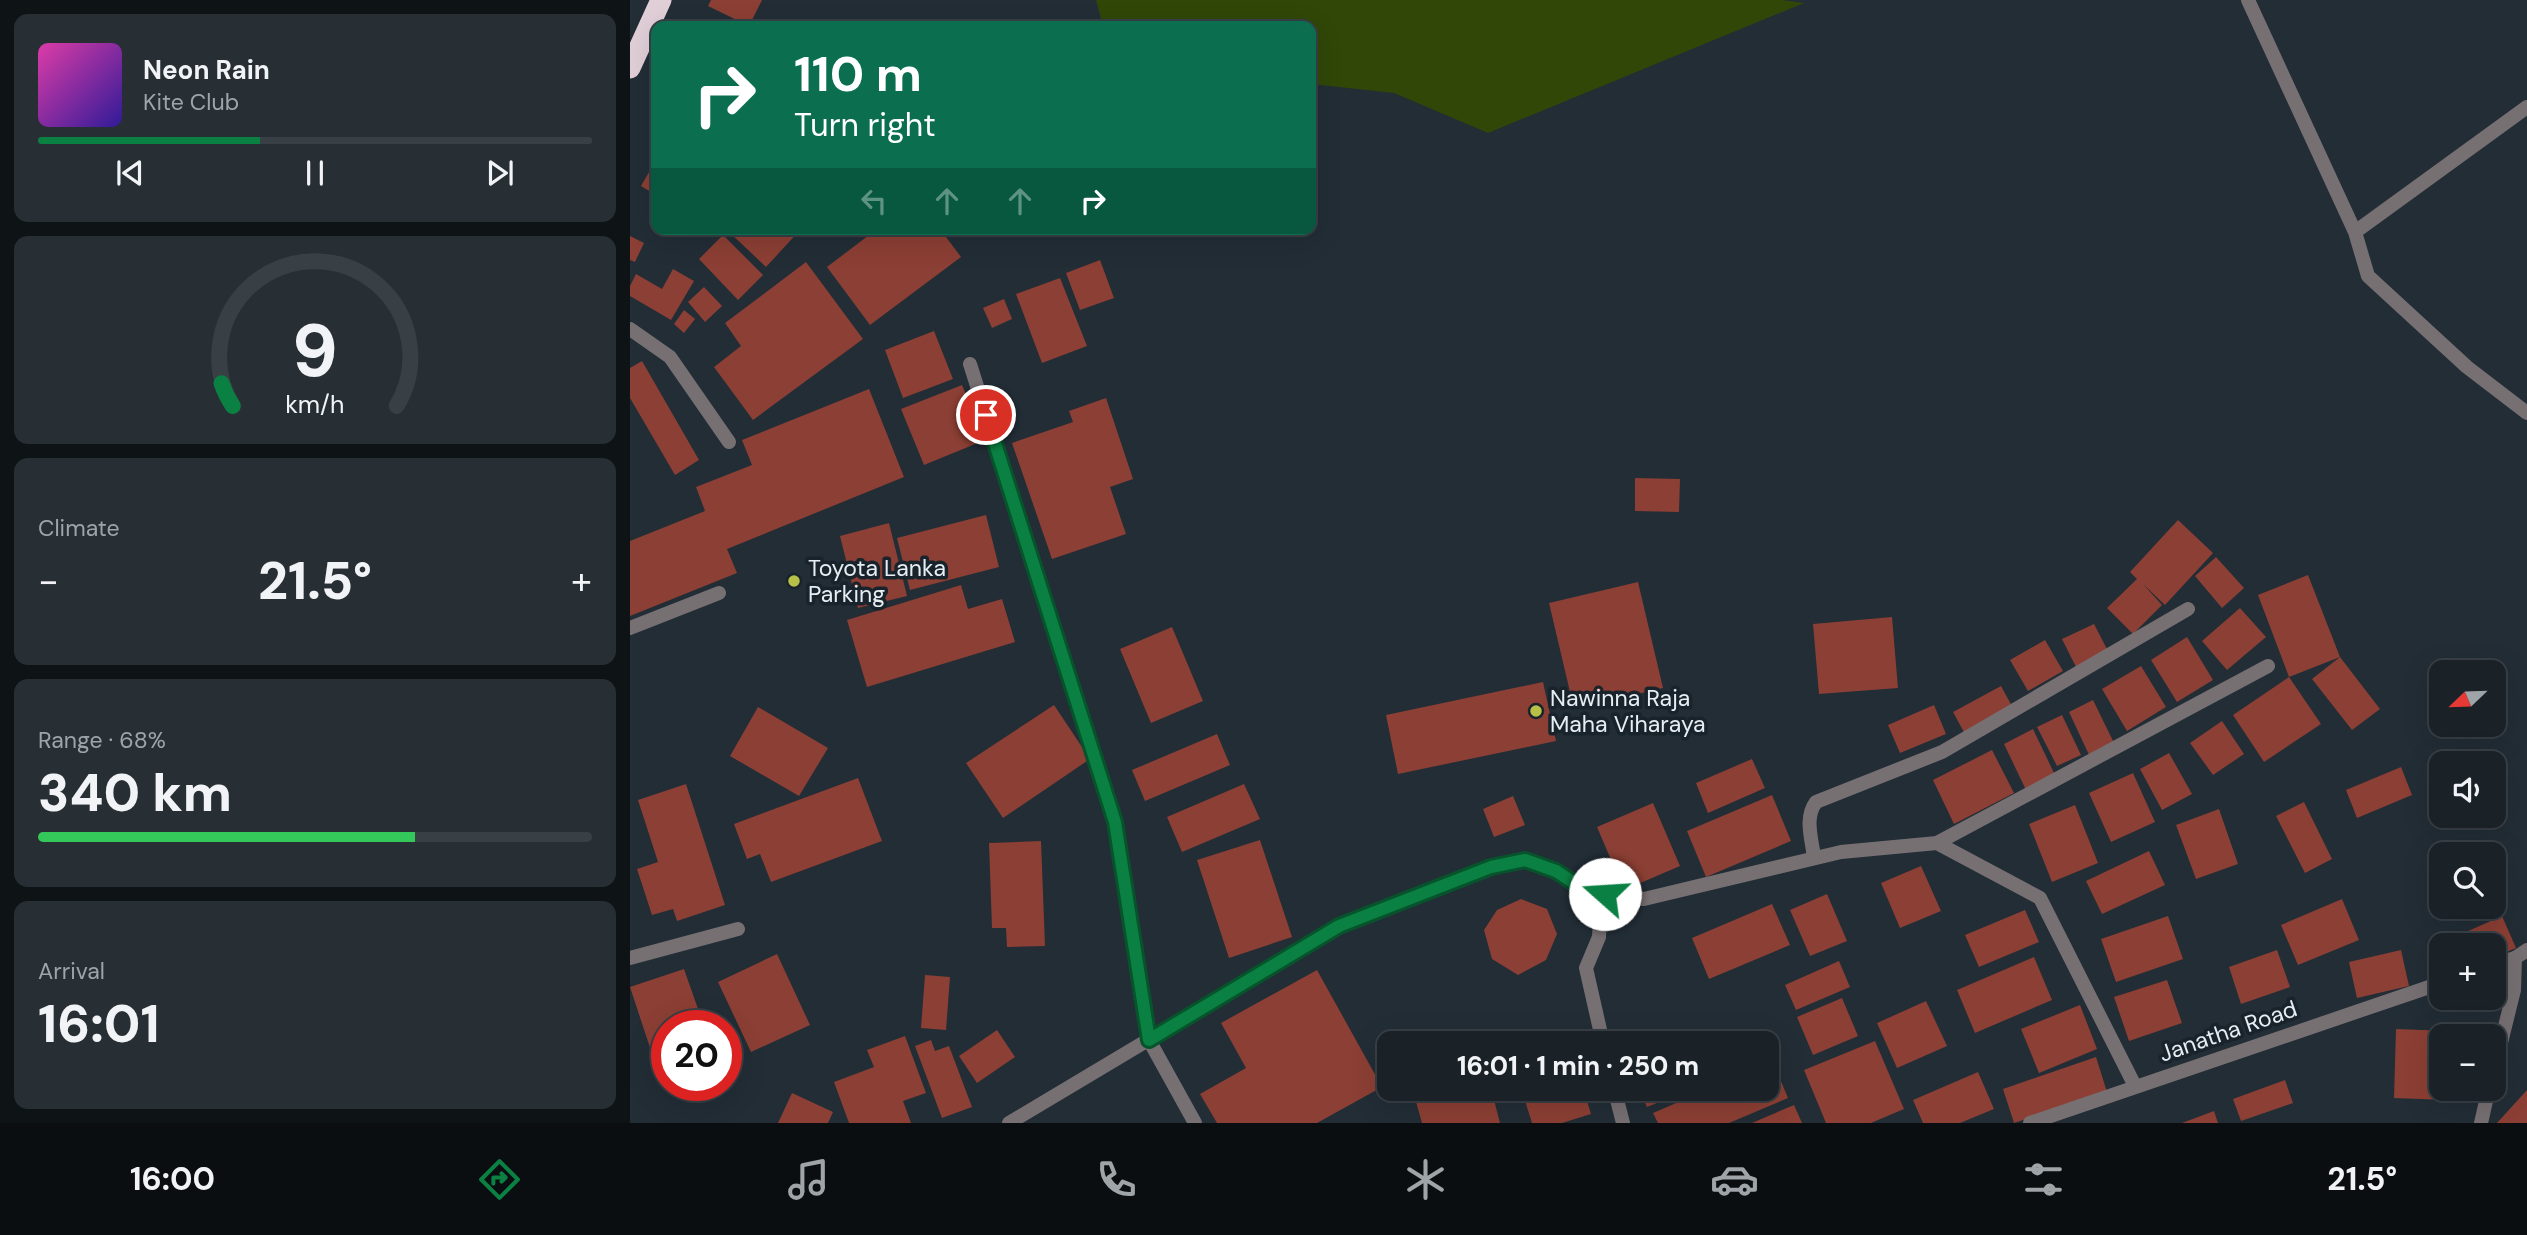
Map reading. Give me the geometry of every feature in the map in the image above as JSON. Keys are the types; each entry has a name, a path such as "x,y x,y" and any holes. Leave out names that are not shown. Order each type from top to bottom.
{"highway":[{"path":"651,21 661,0"},
{"path":"630,68 651,22"}],"street":[{"path":"2248,0 2355,232 2368,276 2467,367 2527,413"},
{"path":"2355,232 2527,107"},
{"path":"630,329 670,357 729,442"},
{"path":"970,365 1115,822 1149,1040 1195,1123"},
{"path":"630,628 719,593"},
{"path":"1814,858 1809,821 1811,808 1816,802 1942,752 2188,609"},
{"path":"1009,1123 1339,926 1491,867 1525,860 1556,871 1586,891 1644,899 1841,852 1937,843 2267,666"},
{"path":"1937,843 2040,898 2135,1086"},
{"path":"1586,891 1600,917 1599,937 1586,968 1600,1031"},
{"path":"630,958 738,929"},
{"path":"2506,1035 2520,992 2521,954"},
{"name":"Janatha Road","path":"2030,1123 2429,987"},
{"path":"1617,1101 1623,1123"},
{"path":"2481,1123 2486,1101"}],"green space":[{"path":"1096,0 1782,0 1804,3 1488,133 1394,93 1316,85 1316,21 1102,21"}],"building":[{"path":"711,0 762,0 752,21 739,21 708,6"},
{"path":"651,169 651,192 641,186"},
{"path":"723,235 763,275 738,300 699,259"},
{"path":"732,235 795,235 766,267"},
{"path":"869,235 944,235 961,257 870,325 827,267"},
{"path":"630,236 644,243 635,262 630,260"},
{"path":"1100,260 1114,298 1080,310 1066,273"},
{"path":"806,262 863,339 753,420 714,367 741,346 725,323"},
{"path":"673,269 694,281 671,320 630,296 630,286 636,274 662,289"},
{"path":"1060,278 1087,346 1042,363 1016,294"},
{"path":"704,287 722,306 705,322 688,302"},
{"path":"1004,299 1012,319 992,328 983,308"},
{"path":"684,310 695,319 684,333 674,324"},
{"path":"934,331 953,379 903,398 885,350"},
{"path":"642,361 699,460 675,475 630,398 630,368"},
{"path":"962,385 985,440 924,465 901,409"},
{"path":"869,389 904,477 727,549 737,573 630,616 630,541 705,511 696,487 752,465 742,440"},
{"path":"1106,398 1133,479 1110,487 1126,534 1052,559 1012,443 1073,422 1069,411"},
{"path":"1635,478 1680,479 1679,512 1635,511"},
{"path":"986,515 999,567 910,590 897,538"},
{"path":"2178,520 2213,553 2165,605 2143,584 2162,605 2133,634 2107,608 2137,579 2130,572"},
{"path":"889,523 907,596 858,608 840,536"},
{"path":"2216,557 2244,588 2222,608 2195,576"},
{"path":"2308,575 2340,657 2289,677 2258,595"},
{"path":"1638,582 1663,688 1574,709 1549,603"},
{"path":"961,585 968,609 1002,599 1015,642 867,687 847,620"},
{"path":"2240,608 2266,637 2227,670 2202,641"},
{"path":"1892,617 1898,688 1819,694 1813,624"},
{"path":"2094,624 2108,651 2076,667 2062,639"},
{"path":"1172,627 1203,701 1151,723 1120,649"},
{"path":"2187,637 2213,680 2177,702 2151,660"},
{"path":"2045,640 2063,671 2028,691 2010,660"},
{"path":"2340,657 2380,709 2352,730 2312,679"},
{"path":"2141,666 2166,707 2127,731 2102,689"},
{"path":"2289,677 2321,724 2264,762 2233,715"},
{"path":"1543,682 1556,741 1398,774 1386,715"},
{"path":"2001,686 2013,708 1965,734 1953,712"},
{"path":"2093,700 2115,745 2090,757 2069,712"},
{"path":"1054,705 1090,759 1003,818 966,763"},
{"path":"1934,705 1946,734 1900,753 1888,725"},
{"path":"758,707 828,748 799,796 730,756"},
{"path":"2062,715 2081,755 2057,766 2037,727"},
{"path":"2222,721 2244,754 2213,775 2190,743"},
{"path":"2033,729 2055,775 2026,790 2004,744"},
{"path":"1217,734 1230,765 1145,801 1132,770"},
{"path":"1992,750 2014,793 1954,824 1933,780"},
{"path":"2169,753 2192,794 2162,810 2140,769"},
{"path":"1752,759 1765,788 1708,813 1696,783"},
{"path":"2401,767 2412,795 2357,818 2346,790"},
{"path":"2133,773 2155,822 2111,842 2089,793"},
{"path":"858,778 882,841 771,882 760,854 747,859 734,824"},
{"path":"686,784 725,905 677,921 673,909 652,915 637,869 658,862 638,800"},
{"path":"1244,784 1260,819 1182,852 1167,817"},
{"path":"1772,795 1791,841 1706,877 1687,831"},
{"path":"1513,796 1525,825 1494,837 1483,809"},
{"path":"2304,802 2332,859 2305,873 2276,816"},
{"path":"1653,803 1680,866 1624,890 1597,827"},
{"path":"2075,805 2098,863 2052,882 2029,824"},
{"path":"2219,809 2238,864 2196,879 2176,825"},
{"path":"1260,840 1292,937 1229,958 1197,860"},
{"path":"1041,841 1045,946 1007,947 1006,928 992,928 989,843"},
{"path":"2149,851 2165,885 2102,914 2086,881"},
{"path":"1921,866 1941,911 1900,928 1881,883"},
{"path":"1827,894 1847,941 1810,956 1790,910"},
{"path":"1521,899 1547,909 1557,934 1546,960 1518,975 1492,959 1484,930 1497,910"},
{"path":"2342,899 2359,940 2298,965 2281,925"},
{"path":"1772,904 1790,945 1709,979 1692,938"},
{"path":"2025,910 2039,942 1979,967 1965,935"},
{"path":"2168,916 2183,959 2116,982 2101,939"},
{"path":"2495,919 2503,919 2516,948 2506,952 2506,933 2466,932"},
{"path":"2277,950 2290,987 2241,1004 2229,967"},
{"path":"2401,950 2409,986 2357,998 2349,962"},
{"path":"777,954 810,1025 751,1052 742,1033 742,1010 731,1010 718,982"},
{"path":"2034,957 2052,1000 1975,1033 1957,990"},
{"path":"1839,961 1850,987 1796,1010 1785,985"},
{"path":"684,969 698,1010 651,1010 651,1051 630,987"},
{"path":"1317,970 1377,1078 1377,1090 1317,1123 1217,1123 1200,1094 1246,1068 1221,1023"},
{"path":"925,975 950,977 946,1030 921,1028"},
{"path":"2167,980 2182,1023 2129,1041 2114,997"},
{"path":"1842,998 1858,1036 1813,1055 1797,1017"},
{"path":"1926,1001 1947,1046 1897,1068 1877,1023"},
{"path":"2080,1005 2097,1049 2039,1073 2021,1029"},
{"path":"2396,1029 2429,1030 2429,1099 2394,1098"},
{"path":"997,1030 1015,1057 977,1083 959,1056"},
{"path":"905,1036 926,1093 903,1101 911,1123 849,1123 834,1082 874,1067 867,1050"},
{"path":"931,1040 935,1051 949,1046 972,1107 942,1118 915,1046"},
{"path":"1875,1041 1904,1109 1871,1123 1826,1123 1804,1070"},
{"path":"2096,1057 2107,1092 2014,1123 2003,1089"},
{"path":"1978,1072 1994,1109 1960,1123 1923,1123 1913,1100"},
{"path":"1779,1076 1788,1098 1729,1123 1658,1123 1653,1113 1681,1101 1779,1101"},
{"path":"2285,1080 2293,1103 2241,1121 2233,1099"},
{"path":"2527,1090 2527,1123 2497,1123"},
{"path":"792,1093 833,1112 828,1123 778,1123"},
{"path":"1416,1101 1494,1101 1500,1123 1422,1123"},
{"path":"1525,1101 1587,1101 1591,1114 1562,1123 1532,1123"},
{"path":"1644,1101 1662,1101 1647,1107"},
{"path":"1794,1105 1802,1123 1752,1123"},
{"path":"2214,1111 2218,1123 2182,1123"}],"place":[{"name":"Toyota Lanka Parking","path":"794,581"},
{"name":"Nawinna Raja Maha Viharaya","path":"1536,711"}],"route":[{"path":"986,415 1115,822 1149,1040 1339,926 1491,867 1525,860 1556,871 1586,891 1605,894"}]}
